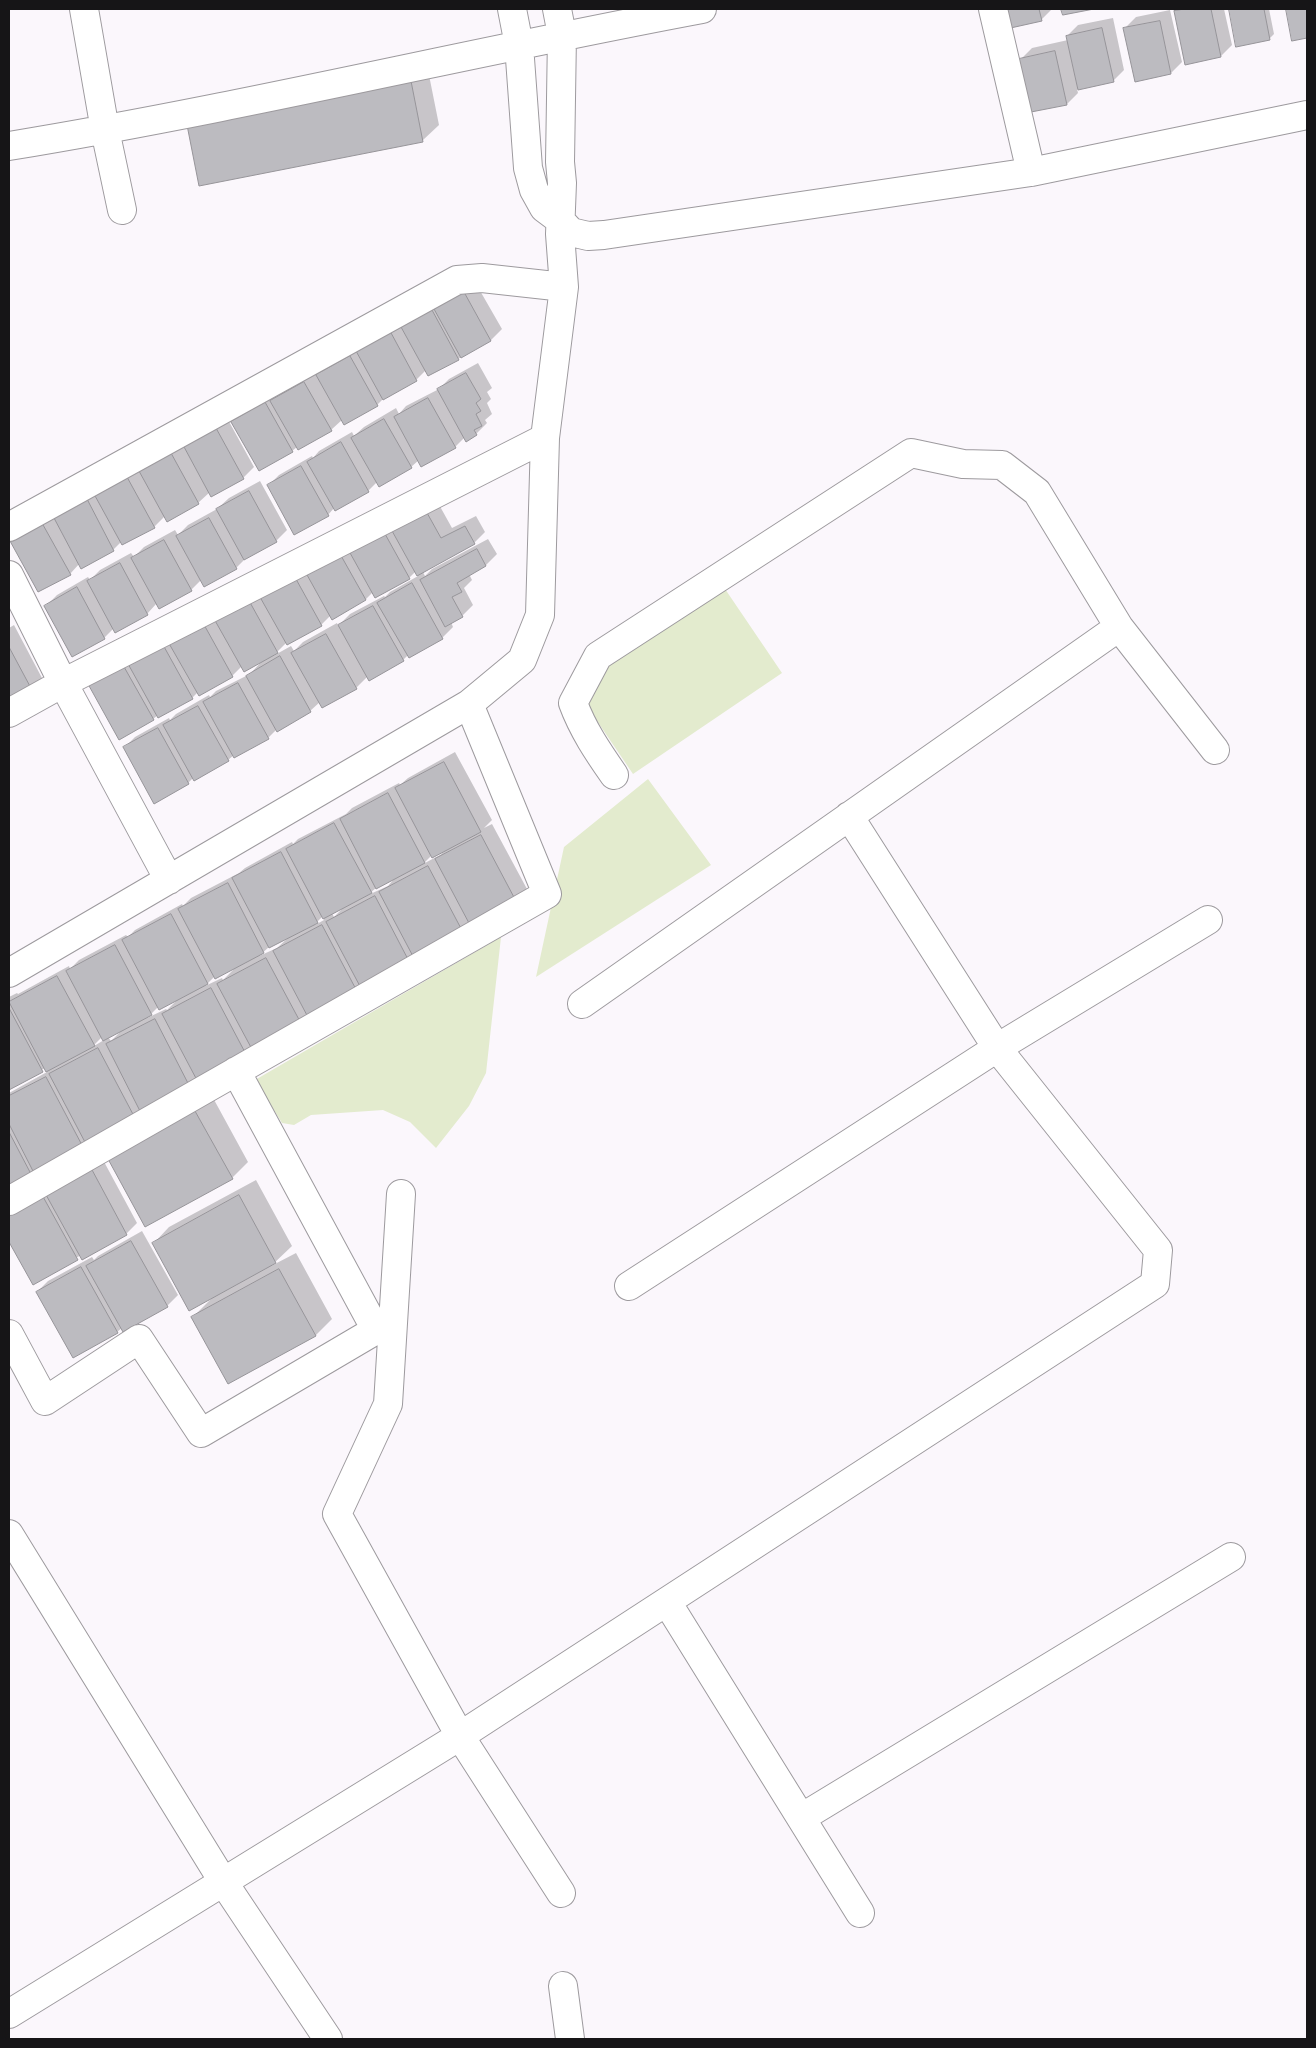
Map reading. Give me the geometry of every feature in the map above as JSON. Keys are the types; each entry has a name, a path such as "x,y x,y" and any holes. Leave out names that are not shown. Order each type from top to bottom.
{"street":[{"path":"84,9 105,130 122,210"},
{"path":"512,9 520,45 528,168 534,190 544,208 560,220 571,232 588,236 1031,172 1307,115"},
{"path":"9,973 469,704 522,660 540,615 545,438 564,287 560,220 562,183 560,162 562,35 557,9"},
{"path":"9,146 105,130 562,35 702,9"},
{"path":"993,9 1031,172"},
{"path":"9,527 457,280 482,278 564,287"},
{"path":"9,713 63,683 545,438"},
{"path":"614,775 580,722 573,703 598,656 911,453 963,464 1002,465 1036,492 1119,627 1215,750"},
{"path":"9,575 63,683 169,880"},
{"path":"582,1004 1119,627"},
{"path":"9,1201 547,894 469,704"},
{"path":"9,2014 460,1736 1155,1284 1158,1250 997,1048 849,816"},
{"path":"630,1286 997,1048 1208,920"},
{"path":"9,1334 45,1401 139,1339 201,1433 376,1330 236,1072"},
{"path":"400,1194 388,1404 337,1514 460,1736 562,1892"},
{"path":"9,1534 224,1883 328,2039"},
{"path":"801,1818 1231,1557"},
{"path":"666,1602 860,1913"},
{"path":"562,1986 570,2039"}],"green space":[{"path":"721,583 782,673 633,774 572,684"},
{"path":"648,779 711,865 536,977 564,847"},
{"path":"501,937 486,1073 469,1106 436,1148 410,1122 383,1110 311,1115 294,1125 282,1123 255,1080"}],"building":[{"path":"1001,9 1039,9 1042,21 1006,29"},
{"path":"1061,9 1094,9 1063,15"},
{"path":"1211,9 1221,57 1185,65 1174,11"},
{"path":"1229,9 1264,9 1270,40 1236,47"},
{"path":"1286,9 1307,9 1307,38 1292,41"},
{"path":"1160,21 1171,74 1135,82 1123,28"},
{"path":"1102,28 1114,82 1078,90 1066,36"},
{"path":"1055,51 1067,105 1031,112 1019,59"},
{"path":"411,81 423,142 199,186 187,125"},
{"path":"464,292 491,341 461,358 434,309"},
{"path":"432,310 459,360 428,376 401,327"},
{"path":"390,331 417,381 383,400 356,351"},
{"path":"350,356 378,406 344,425 316,375"},
{"path":"466,373 481,399 476,403 481,411 476,414 482,426 474,430 477,435 466,442 437,389"},
{"path":"304,382 332,431 298,450 270,401"},
{"path":"428,398 456,448 421,467 394,417"},
{"path":"265,402 293,452 259,471 231,422"},
{"path":"384,419 412,468 379,487 351,438"},
{"path":"216,428 244,479 211,497 183,445"},
{"path":"341,442 369,492 335,511 307,462"},
{"path":"171,453 199,504 167,522 139,471"},
{"path":"301,466 329,516 294,535 267,485"},
{"path":"127,477 155,528 122,545 94,494"},
{"path":"249,491 277,542 244,560 216,509"},
{"path":"87,499 114,551 81,569 54,518"},
{"path":"421,502 441,538 465,526 475,544 417,576 386,520"},
{"path":"209,518 237,569 204,587 176,536"},
{"path":"42,523 71,575 38,592 10,541"},
{"path":"379,523 410,579 375,598 344,542"},
{"path":"164,540 192,591 159,609 131,558"},
{"path":"335,545 366,600 332,620 301,564"},
{"path":"477,549 486,566 457,583 462,592 452,597 463,617 445,627 420,580"},
{"path":"120,563 148,615 115,633 87,581"},
{"path":"291,570 322,626 287,645 256,590"},
{"path":"412,583 443,639 409,658 377,603"},
{"path":"77,587 105,639 72,657 44,606"},
{"path":"247,597 278,653 244,672 213,617"},
{"path":"373,606 404,661 369,681 338,625"},
{"path":"202,621 233,677 199,696 167,640"},
{"path":"326,634 357,689 322,708 291,653"},
{"path":"162,643 193,699 158,718 127,662"},
{"path":"9,647 32,690 9,702"},
{"path":"280,656 311,712 277,732 246,676"},
{"path":"123,665 154,720 119,740 88,684"},
{"path":"238,683 269,739 234,758 203,702"},
{"path":"198,706 229,761 194,781 163,725"},
{"path":"158,728 189,784 154,804 123,747"},
{"path":"444,762 481,832 432,858 395,788"},
{"path":"388,793 425,863 376,889 340,819"},
{"path":"334,823 372,893 323,919 286,849"},
{"path":"481,835 516,901 470,925 435,859"},
{"path":"281,852 318,923 269,948 232,878"},
{"path":"428,866 465,936 416,962 379,892"},
{"path":"228,883 264,953 215,979 178,909"},
{"path":"375,896 412,967 363,992 326,922"},
{"path":"171,914 208,984 159,1010 122,940"},
{"path":"322,925 359,995 310,1021 273,951"},
{"path":"115,945 152,1015 103,1041 66,971"},
{"path":"266,958 303,1027 254,1053 217,984"},
{"path":"57,976 95,1046 46,1072 9,1002"},
{"path":"211,988 248,1058 199,1084 162,1014"},
{"path":"9,1008 43,1072 9,1090"},
{"path":"155,1019 191,1089 142,1115 106,1044"},
{"path":"98,1048 135,1118 86,1144 49,1074"},
{"path":"46,1077 83,1147 34,1173 9,1124 9,1096"},
{"path":"195,1111 233,1179 145,1227 108,1159"},
{"path":"9,1132 31,1174 9,1186"},
{"path":"91,1168 127,1235 82,1260 45,1193"},
{"path":"41,1193 78,1260 33,1285 9,1242 9,1212"},
{"path":"239,1195 276,1263 189,1311 152,1243"},
{"path":"131,1241 168,1307 123,1332 86,1266"},
{"path":"81,1267 118,1333 73,1358 36,1292"},
{"path":"279,1269 316,1336 228,1384 191,1317"}]}
